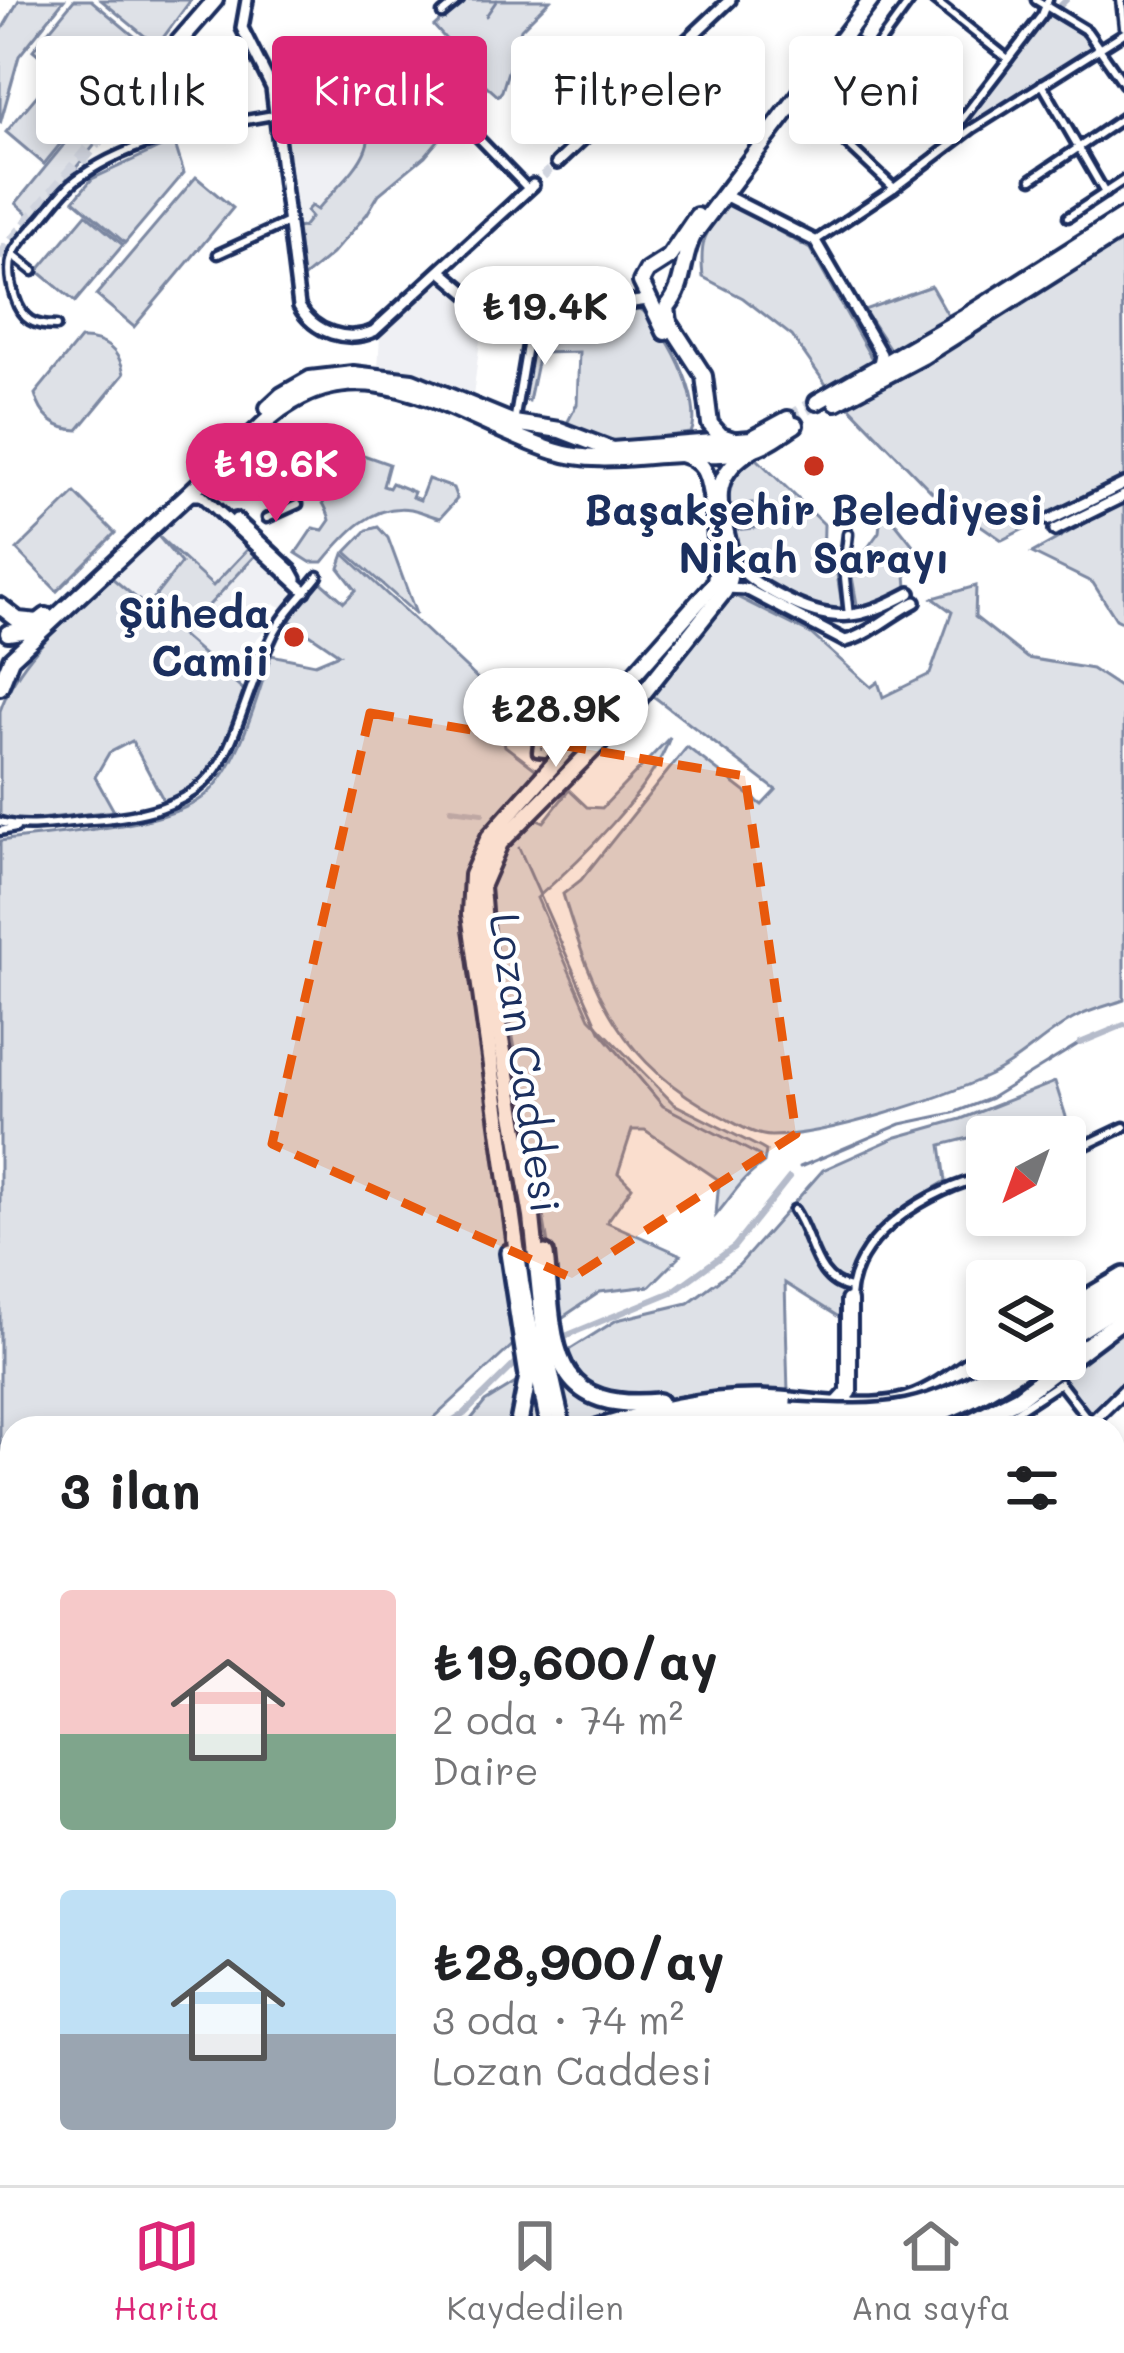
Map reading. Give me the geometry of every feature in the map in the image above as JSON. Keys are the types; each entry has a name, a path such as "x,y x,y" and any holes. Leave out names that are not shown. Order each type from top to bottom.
{"highway":[{"path":"514,1252 527,1376 520,1416"},
{"path":"540,1255 554,1339 567,1373 583,1390 604,1401 626,1405 757,1399 837,1405 899,1402 975,1370 995,1378 999,1400 989,1416"},
{"path":"1086,1299 1124,1276"},
{"path":"1086,1313 1124,1289"},
{"path":"1086,1326 1124,1302"},
{"path":"995,1416 1124,1318"},
{"path":"944,1382 966,1368"},
{"path":"692,1416 873,1415 915,1410 980,1380"},
{"path":"928,1416 977,1398 1004,1380"},
{"path":"1008,1380 1026,1386 1040,1382"},
{"path":"647,1416 709,1401"}],"main road":[{"path":"205,0 165,51 215,0"},
{"path":"0,691 44,623 285,405 315,388 370,383 414,392 527,440 581,457 619,460 683,449 700,423 697,382 641,282 762,134 858,0"},
{"path":"843,35 871,0"},
{"path":"748,444 728,440 712,427 704,376 667,318 679,292 691,239 789,112"},
{"path":"1124,216 820,406 1124,229"},
{"path":"659,265 672,268 681,280"},
{"path":"649,301 670,303"},
{"path":"6,663 282,394 301,383 333,374 395,377 514,423 560,430 596,447"},
{"path":"581,457 565,449 566,442 628,450 748,444 792,422"},
{"path":"527,440 551,444 553,436 539,427"},
{"path":"720,492 729,466 748,444"},
{"path":"683,449 706,474 721,583"},
{"path":"706,474 715,473 729,552 731,571 721,583"},
{"name":"Lozan Caddesi","path":"548,1416 514,1252 472,874 489,837 721,583"},
{"name":"Lozan Caddesi","path":"559,1416 546,1352 540,1255 475,914 485,872 500,843 641,698 721,583"},
{"path":"0,606 18,620 44,623"},
{"path":"3,628 28,629 44,623"},
{"path":"0,691 14,648 3,628"},
{"path":"628,686 631,698 641,698"},
{"path":"837,1405 850,1392 850,1294"},
{"path":"850,1294 856,1396 861,1405"}],"street":[{"path":"247,0 242,28 272,91"},
{"path":"442,14 459,0"},
{"path":"557,163 730,0"},
{"path":"884,36 911,0"},
{"path":"934,0 1008,59"},
{"path":"1036,0 1087,31 1124,84"},
{"path":"963,136 1124,30 1121,0"},
{"path":"963,117 1047,3"},
{"path":"1042,84 1105,193"},
{"path":"56,326 32,324 23,315 8,268 13,255 75,180 165,137 272,115"},
{"path":"1032,179 1124,117"},
{"path":"963,123 972,129"},
{"path":"279,144 299,307 312,323 355,337 374,332 531,187 486,144"},
{"path":"847,144 894,188"},
{"path":"817,240 952,144"},
{"path":"1068,217 1124,180"},
{"path":"725,193 817,240 883,349 902,358"},
{"path":"218,254 288,222"},
{"path":"817,240 881,354 878,367"},
{"path":"13,255 33,271"},
{"path":"441,271 495,319 649,301"},
{"path":"619,302 641,282"},
{"path":"514,423 532,316"},
{"path":"207,477 205,490 291,570 302,587"},
{"path":"1124,484 1053,525 1124,496"},
{"path":"187,496 201,495 302,587"},
{"path":"267,518 298,504"},
{"path":"848,534 844,568 848,616"},
{"path":"721,583 764,598 845,641 862,636 913,597 848,616 814,613 758,585 729,552"},
{"path":"0,827 152,812 182,800 209,781 229,750 274,632 302,587 318,576"},
{"path":"834,637 833,627 848,616"},
{"path":"848,616 862,625 862,636"},
{"path":"1086,1145 1124,1127"},
{"path":"794,1210 826,1276 850,1294 872,1248 894,1221 926,1199 966,1184"},
{"path":"1006,1416 1060,1383 1083,1416"},
{"path":"1101,1416 1124,1395"}],"highlighted area":[{"path":"370,713 745,776 796,1134 572,1278 272,1144"}],"shaded area":[{"path":"19,0 64,0 19,56 0,124 0,33"},
{"path":"74,0 91,0 134,36 44,36"},
{"path":"101,0 191,0 164,36 145,36"},
{"path":"462,0 550,0 519,36 511,36 511,62 498,96 487,86 487,36 443,36 434,26"},
{"path":"1049,15 1086,37 1092,47 974,123 969,118 973,111"},
{"path":"36,96 36,144 60,144 44,164 6,132"},
{"path":"64,144 96,144 34,219 16,203"},
{"path":"168,144 175,144 184,173 125,243 74,200 92,179"},
{"path":"284,144 369,144 303,227 296,228"},
{"path":"367,144 435,144 379,194 332,254 303,278 296,228 303,227 311,217 306,211 311,206 317,210 362,158"},
{"path":"196,177 233,208 134,327 96,295"},
{"path":"728,203 810,249 873,361 827,386 792,336 743,298 703,277 705,237"},
{"path":"86,214 123,245 75,302 38,271"},
{"path":"1122,240 1124,478 1002,540 931,491 847,404 997,319"},
{"path":"445,281 483,316 473,397 413,374 378,367 380,336 437,282"},
{"path":"931,286 950,319 890,349 864,310"},
{"path":"637,307 659,329 680,364 692,403 691,433 597,445 564,429 577,404 579,352 539,353 529,401 523,400 535,321"},
{"path":"80,339 110,347 124,374 78,430 50,420 35,394"},
{"path":"352,451 389,464 383,486 389,488 392,483 414,492 412,497 420,500 428,479 453,488 457,499 440,518 397,508 372,516 323,562 310,562 296,553 313,528 323,530 330,520 316,479 327,461 334,476 356,470"},
{"path":"757,459 824,524 823,569 837,574 843,611 808,603 775,587 760,576 740,547 734,530 755,528 752,503 730,506 730,482 736,470"},
{"path":"75,493 115,533 57,591 17,550"},
{"path":"194,500 200,500 250,547 214,587 157,535"},
{"path":"1124,501 1124,623 1116,619 1093,583 1032,553"},
{"path":"882,506 913,545 905,559 907,588 858,610 851,571 879,532"},
{"path":"378,527 388,538 416,614 346,552 367,530"},
{"path":"157,535 213,586 250,547 257,554 181,635 245,691 218,758 197,785 164,801 132,741 109,753 95,777 114,811 0,820 0,711 9,691 47,638 112,578 147,607 181,563"},
{"path":"155,536 181,563 147,608 112,578"},
{"path":"257,554 290,587 292,595 285,608 274,604 261,618 266,623 274,620 225,674 181,635"},
{"path":"344,554 496,696 505,746 542,774 487,832 470,864 461,908 502,1199 515,1343 436,1416 0,1416 0,841 134,823 202,798 236,752 271,655 315,664 339,654 289,620 320,581 344,602 356,590 339,568"},
{"path":"976,586 975,617 1027,658 1092,669 1124,690 1124,1000 1079,1016 1001,1069 942,1095 821,1130 771,1136 752,1132 687,1096 635,1050 600,995 563,894 581,880 687,747 762,805 776,790 653,696 733,595 811,634 871,687 878,682 883,697 930,674 952,612 933,598"},
{"path":"670,737 631,801 537,898 590,1018 674,1104 766,1151 764,1163 716,1215 719,1180 645,1130 632,1130 618,1173 632,1187 607,1222 681,1255 650,1286 600,1292 557,1321 508,1008 501,996 491,942 491,881 514,841 535,818 544,822 569,790 587,807 602,808"},
{"path":"1055,1082 1066,1116 969,1116"},
{"path":"966,1117 966,1139 941,1145 946,1181 904,1207 862,1251 846,1292 842,1319 785,1283 788,1393 693,1394 616,1416 474,1416 485,1402 617,1320 688,1303 739,1265 823,1170 897,1137"},
{"path":"1124,1325 1124,1386 1092,1416 1085,1416 1062,1380 1086,1380 1086,1353"}],"waterway":[{"path":"486,16 497,0"},
{"path":"1059,7 1066,0"},
{"path":"451,809 482,813"},
{"path":"519,848 600,1031 663,1106 760,1156"},
{"path":"1080,1043 1124,1025"},
{"path":"800,1167 901,1124 953,1113 991,1098 1080,1043"},
{"path":"558,1339 672,1292 734,1247 789,1178"},
{"path":"461,1416 520,1359"}],"tunnel":[{"path":"0,258 94,144"},
{"path":"533,185 557,163"},
{"path":"788,419 817,402"}],"place":[{"name":"Başakşehir Belediyesi Nikah Sarayı","path":"814,466"},
{"name":"Şüheda Camii","path":"294,637"}]}
